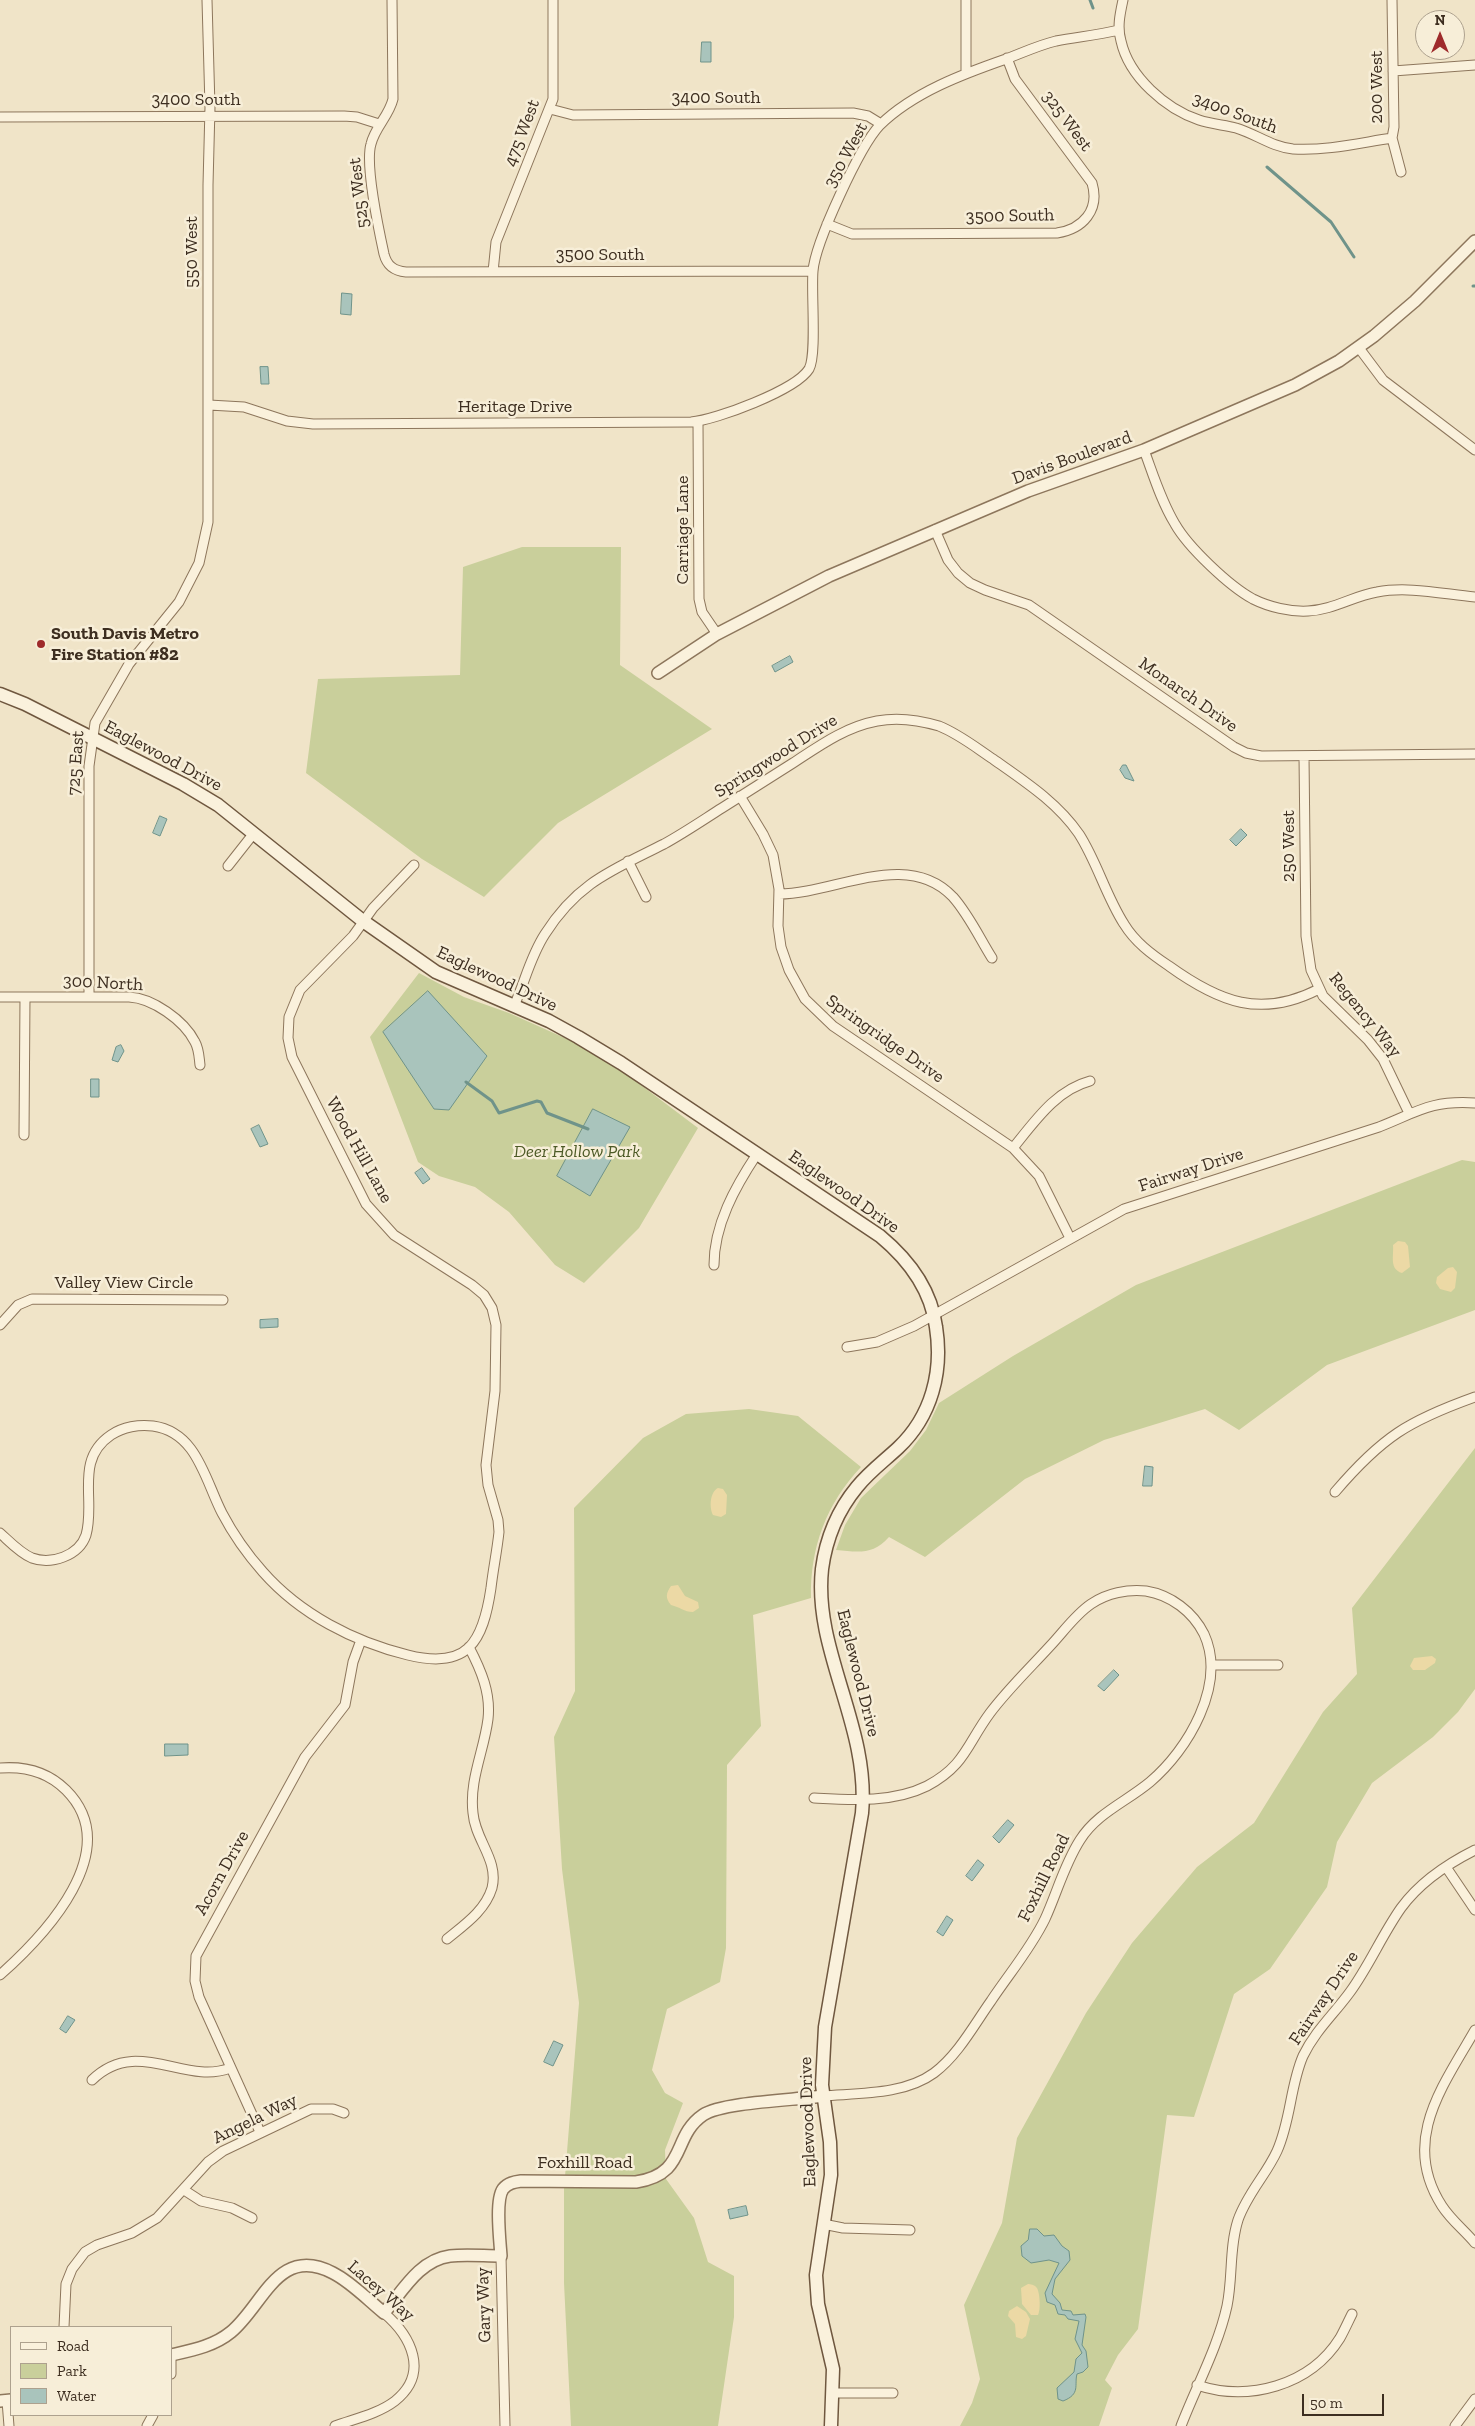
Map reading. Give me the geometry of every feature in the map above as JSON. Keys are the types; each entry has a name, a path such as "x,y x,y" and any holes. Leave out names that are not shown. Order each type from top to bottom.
{"main road":[{"name":"Eaglewood Drive","path":"0,694 92,738 195,791 254,833 363,921 436,972 514,1006 578,1037 757,1154 892,1246 919,1279 934,1315 939,1358 930,1401 908,1438 868,1474 850,1496 832,1531 822,1569 821,1596 825,1623 860,1754 863,1798 824,2027 821,2057 823,2096 830,2142 830,2175 817,2258 817,2290 831,2358 832,2426"}],"street":[{"name":"550 West","path":"207,0 209,116 209,504"},
{"name":"525 West","path":"389,266 383,250 369,161 371,141 379,124 391,107 393,99 392,0"},
{"name":"475 West","path":"493,272 496,242 554,95 553,0"},
{"path":"966,0 966,73 1056,41 1119,30 1123,0"},
{"name":"200 West","path":"1392,0 1394,127 1392,138 1401,172"},
{"name":"3400 South","path":"1119,30 1124,50 1140,78 1157,95 1198,120 1238,129 1278,146 1294,149 1338,148 1392,138"},
{"name":"325 West","path":"1008,58 1015,79 1089,178 1093,188 1093,204"},
{"path":"1393,71 1475,65"},
{"name":"350 West","path":"809,368 813,353 813,271 816,255 828,224 866,144 881,124 940,85 966,73"},
{"name":"3400 South","path":"550,109 574,115 845,113 868,116 881,124"},
{"name":"3400 South","path":"0,117 350,116 379,124"},
{"name":"3500 South","path":"828,224 852,234 1057,232 1070,230 1081,224 1089,216 1093,204"},
{"name":"Davis Boulevard","path":"658,673 717,634 829,576 1028,491 1144,450 1295,386 1359,348 1396,319 1475,242"},
{"name":"3500 South","path":"389,266 406,272 813,271"},
{"path":"1359,348 1383,380 1475,450"},
{"name":"Heritage Drive","path":"209,405 244,407 279,419 304,424 698,422 739,410 800,378 809,368"},
{"name":"Carriage Lane","path":"698,422 699,599 702,612 717,634"},
{"path":"1144,450 1167,509 1181,534 1200,556 1254,599 1283,609 1306,612 1334,607 1366,594 1385,590 1475,597"},
{"name":"725 East","path":"89,997 89,766 95,724 111,692 129,664 179,602 195,572 206,534 209,504"},
{"name":"Monarch Drive","path":"935,530 948,560 958,573 970,583 985,590 1029,604 1234,747 1253,755 1475,754"},
{"name":"Springwood Drive","path":"514,1006 532,958 558,916 584,889 604,874 673,839 833,737 852,728 890,719 916,720 940,727 963,739 1036,789 1069,821 1083,842 1117,912 1130,933 1149,952 1198,987 1231,1000 1256,1004 1290,1001 1319,989"},
{"name":"250 West","path":"1304,756 1306,936"},
{"name":"Springridge Drive","path":"740,796 763,834 773,856 779,894 778,926 784,958 799,990 818,1014 833,1026 1014,1148 1039,1176 1070,1238"},
{"path":"228,866 254,833"},
{"path":"628,861 646,897"},
{"name":"Wood Hill Lane","path":"414,865 363,921 353,936 307,982 295,998 288,1027 289,1047 296,1067 366,1204 400,1240 478,1290 488,1302 495,1316 495,1396 486,1465 488,1485 498,1520 499,1532 485,1623 469,1647"},
{"path":"779,894 800,894 892,874 922,877 941,887 954,898 992,958"},
{"name":"Regency Way","path":"1306,936 1308,960 1319,989 1330,1004 1368,1040 1383,1059 1409,1113"},
{"name":"300 North","path":"0,997 137,997 152,1002 192,1036 197,1047 200,1065"},
{"path":"24,1135 25,997"},
{"path":"1014,1148 1060,1095 1080,1084 1090,1081"},
{"name":"Fairway Drive","path":"847,1347 877,1342 934,1315 1070,1238 1124,1210 1379,1127 1409,1113 1443,1104 1475,1103"},
{"path":"714,1265 718,1228 757,1154"},
{"name":"Valley View Circle","path":"0,1325 25,1300 223,1300"},
{"path":"1335,1492 1369,1454 1393,1434 1438,1410 1475,1396"},
{"path":"0,1533 32,1558 48,1560 71,1553 78,1548 85,1537 88,1504 88,1470 95,1450 106,1438 122,1429 141,1425 158,1427 179,1436 191,1448 231,1530 264,1573 301,1606 361,1640 403,1654 430,1659 448,1658 469,1647 482,1674 488,1703 488,1720 472,1791 472,1811 476,1829 492,1864 493,1881 484,1904 447,1939"},
{"name":"Foxhill Road","path":"507,2185 521,2181 636,2182 652,2178 671,2164 692,2126 711,2111 730,2107 901,2088 928,2077 944,2065 1039,1930 1071,1857 1083,1835 1106,1812 1152,1780 1181,1748 1201,1709 1208,1686 1211,1665 1208,1646 1201,1629 1190,1615 1173,1600 1150,1592 1137,1590 1101,1598 1083,1611 995,1706 965,1755 951,1769 926,1786 906,1794 863,1798 814,1798"},
{"name":"Acorn Drive","path":"260,2132 198,1997 195,1981 196,1956 306,1757 344,1705 353,1662 361,1640"},
{"path":"1211,1665 1278,1665"},
{"path":"0,1768 29,1769 53,1780 76,1803 83,1816 87,1836 85,1864 79,1879 40,1935 0,1975"},
{"name":"Fairway Drive","path":"1181,2426 1219,2333 1226,2306 1233,2242 1238,2220 1249,2196 1278,2150 1288,2121 1296,2075 1304,2056 1316,2033 1354,1986 1402,1908 1428,1880 1475,1850"},
{"path":"1446,1867 1475,1910"},
{"path":"1474,2240 1447,2212 1436,2196 1428,2175 1425,2148 1431,2111 1475,2030"},
{"path":"92,2080 106,2068 130,2062 152,2062 215,2073 230,2068"},
{"name":"Angela Way","path":"64,2326 66,2284 72,2269 81,2256 91,2248 132,2233 149,2224 164,2211 215,2156 260,2132 312,2109 333,2109 344,2113"},
{"name":"Gary Way","path":"505,2426 500,2199 501,2193 507,2185"},
{"path":"184,2190 201,2201 232,2208 252,2218"},
{"path":"823,2224 843,2228 910,2230"},
{"path":"384,2313 417,2272 436,2259 456,2255 500,2256"},
{"name":"Lacey Way","path":"172,2355 205,2347 229,2334 244,2320 270,2283 281,2273 294,2268 317,2267 332,2272 384,2313 401,2329 410,2344 414,2362 410,2378 401,2394 388,2405 335,2426"},
{"path":"1197,2385 1216,2391 1239,2393 1263,2390 1289,2381 1324,2358 1340,2339 1352,2314"},
{"path":"833,2393 893,2393"},
{"path":"1454,2426 1475,2399"},
{"path":"6,2401 9,2426"}],"green space":[{"path":"522,547 621,547 620,665 712,729 558,823 484,897 422,859 306,773 318,679 460,675 463,567"},
{"name":"Deer Hollow Park","path":"419,973 464,997 509,1013 576,1043 629,1076 698,1128 639,1228 584,1283 555,1265 509,1212 475,1187 439,1176 418,1162 370,1037"},
{"path":"1462,1160 1475,1162 1475,1310 1327,1365 1239,1430 1205,1409 1104,1440 1025,1479 925,1557 889,1537 871,1550 859,1552 836,1550 845,1525 861,1498 910,1451 926,1430 939,1403 1013,1356 1136,1285"},
{"path":"749,1409 798,1416 861,1467 838,1496 822,1528 813,1562 811,1598 753,1615 761,1726 727,1765 726,1948 720,1982 667,2009 652,2070 665,2093 683,2103 665,2150 666,2179 694,2218 708,2262 734,2276 734,2317 718,2426 571,2426 564,2283 564,2189 579,2003 562,1869 554,1737 575,1691 574,1508 643,1438 686,1414"},
{"path":"1475,1448 1475,1689 1458,1712 1433,1737 1372,1783 1337,1842 1327,1887 1270,1969 1234,1994 1194,2117 1167,2115 1138,2329 1118,2355 1105,2380 1112,2388 1099,2426 960,2426 972,2403 980,2379 964,2305 1002,2223 1017,2138 1086,2013 1132,1943 1197,1867 1254,1823 1323,1712 1357,1674 1352,1608"}],"sand":[{"path":"1398,1241 1405,1242 1408,1246 1410,1267 1402,1273 1395,1268 1393,1262 1393,1245"},
{"path":"1453,1267 1457,1272 1455,1288 1451,1292 1440,1289 1436,1283 1437,1277 1448,1268"},
{"path":"718,1488 723,1489 727,1495 726,1514 721,1517 713,1515 711,1508 713,1493"},
{"path":"678,1585 685,1596 698,1602 699,1608 690,1612 671,1605 667,1598 667,1593 671,1586"},
{"path":"1432,1656 1436,1659 1435,1663 1425,1670 1413,1670 1410,1666 1414,1658"},
{"path":"1028,2284 1035,2286 1038,2292 1040,2305 1038,2315 1031,2315 1022,2304 1021,2288"},
{"path":"1017,2306 1026,2312 1030,2319 1026,2336 1022,2339 1016,2337 1015,2324 1008,2316 1009,2311"}],"water":[{"path":"702,42 711,42 711,62 701,62"},
{"path":"342,293 352,294 351,315 341,314"},
{"path":"260,367 268,367 269,384 261,384"},
{"path":"790,656 793,662 775,672 772,666"},
{"path":"1123,765 1126,765 1134,781 1125,778 1120,770"},
{"path":"160,816 167,819 160,836 153,833"},
{"path":"1241,829 1247,835 1236,846 1230,840"},
{"path":"428,991 487,1056 449,1110 434,1109 383,1032"},
{"path":"121,1045 124,1051 118,1062 112,1060 116,1047"},
{"path":"91,1079 99,1079 99,1097 91,1097"},
{"path":"593,1109 630,1127 590,1196 557,1176"},
{"path":"259,1125 268,1144 260,1147 251,1129"},
{"path":"422,1168 430,1179 423,1184 415,1173"},
{"path":"278,1319 278,1327 260,1328 260,1320"},
{"path":"1145,1466 1153,1467 1152,1486 1143,1486"},
{"path":"1114,1670 1119,1675 1104,1691 1098,1686"},
{"path":"165,1744 188,1744 188,1755 165,1756"},
{"path":"1008,1820 1014,1825 999,1843 993,1837"},
{"path":"978,1860 984,1865 972,1881 966,1876"},
{"path":"947,1916 953,1920 943,1936 937,1932"},
{"path":"68,2016 75,2020 66,2033 60,2029"},
{"path":"554,2041 563,2045 553,2066 544,2062"},
{"path":"746,2206 748,2215 730,2219 728,2210"},
{"path":"1030,2229 1037,2229 1044,2236 1054,2235 1062,2246 1069,2251 1070,2260 1055,2279 1052,2294 1060,2303 1062,2310 1071,2311 1073,2315 1085,2314 1086,2317 1082,2345 1086,2351 1088,2367 1083,2372 1077,2374 1075,2392 1063,2401 1058,2399 1057,2388 1074,2372 1076,2359 1082,2353 1075,2339 1079,2321 1068,2319 1065,2315 1058,2314 1055,2305 1047,2302 1045,2293 1059,2263 1049,2260 1031,2263 1022,2256 1021,2246 1028,2240"}],"waterway":[{"path":"1090,0 1093,8"},
{"path":"1267,167 1331,222 1354,257"},
{"path":"466,1082 492,1101 499,1113 537,1101 541,1102 547,1113 588,1129"}],"place":[{"name":"South Davis Metro Fire Station #82","path":"41,644"}]}
